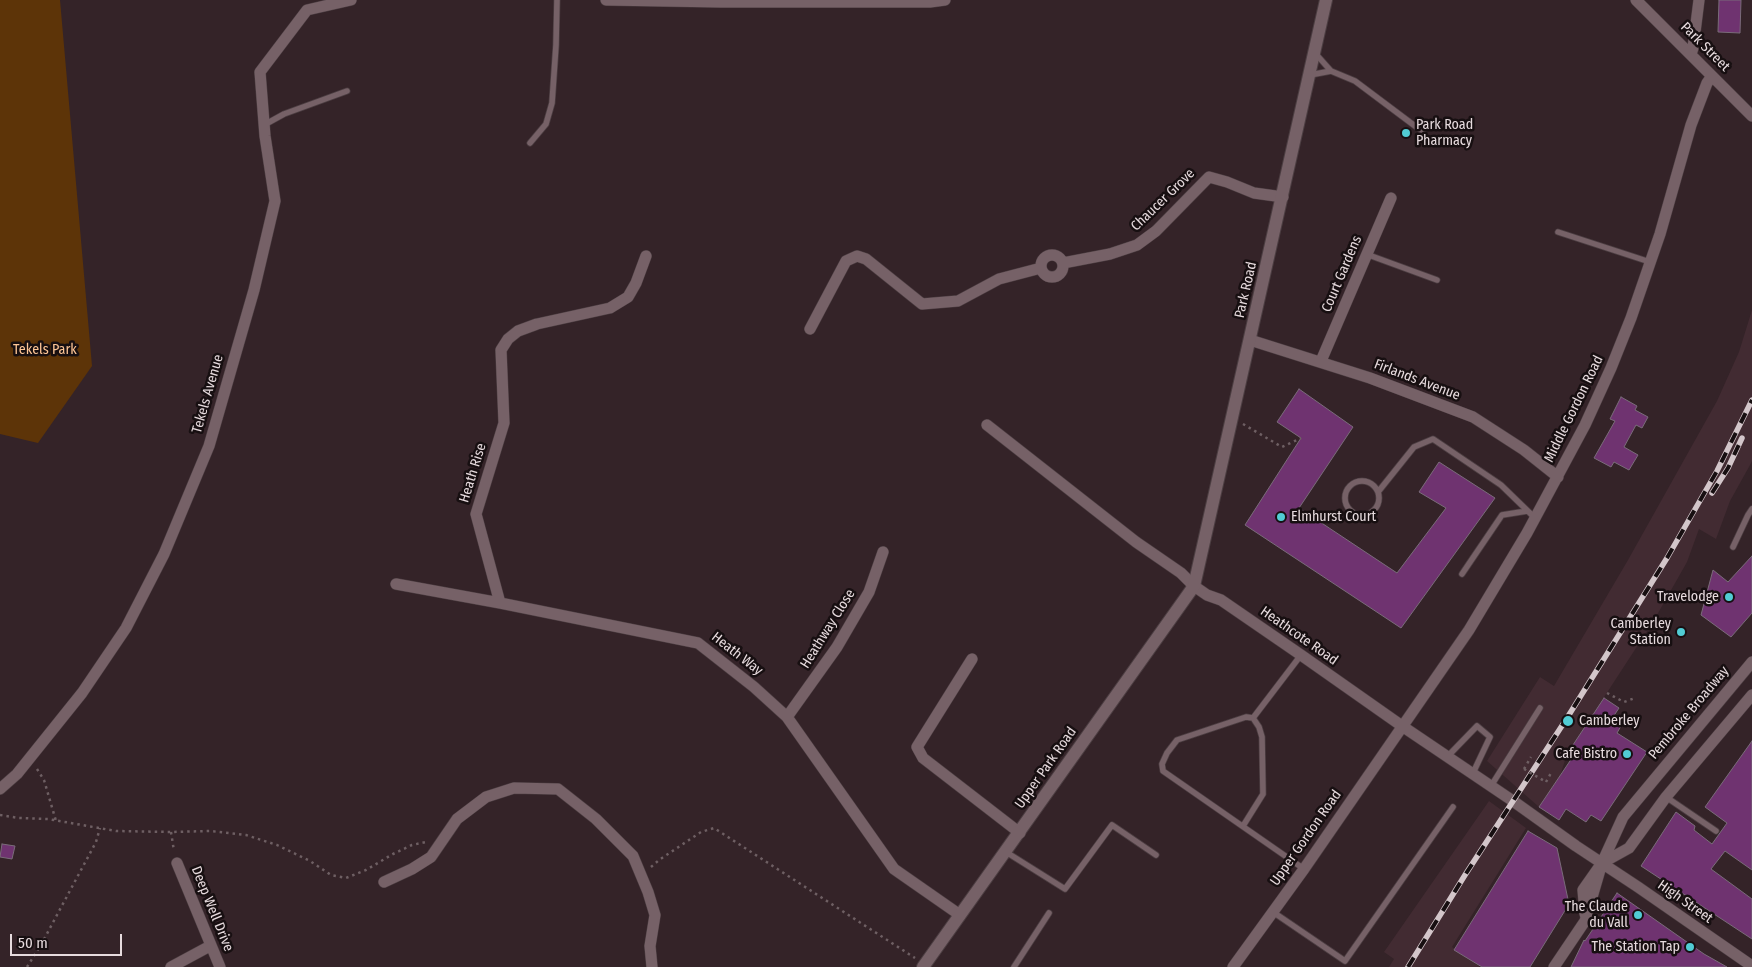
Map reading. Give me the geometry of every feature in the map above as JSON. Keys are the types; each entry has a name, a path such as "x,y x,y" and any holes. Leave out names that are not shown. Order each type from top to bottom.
{"street":[{"name":"Tekels Avenue","path":"0,790 17,774 82,693 126,628 164,554 209,446 254,290 275,201 264,125 260,72 307,10 351,0"},
{"path":"606,0 930,2 944,0"},
{"name":"Park Road","path":"1194,586 1326,0"},
{"name":"Park Street","path":"1636,0 1752,116"},
{"path":"1691,54 1699,0"},
{"name":"Middle Gordon Road","path":"1402,726 1469,630 1531,515 1558,477 1585,425 1631,318 1692,125 1707,83 1712,76"},
{"name":"Chaucer Grove","path":"810,329 846,261 857,256 866,259 922,304 958,301 999,279 1041,268 1042,260 1045,257 1052,255 1059,257 1063,263 1110,254 1137,245 1156,231 1209,177 1254,193 1283,197"},
{"name":"Court Gardens","path":"1321,361 1390,198"},
{"name":"Heath Rise","path":"500,603 476,514 504,423 501,350 508,339 518,330 610,308 628,297 636,283 646,256"},
{"name":"Firlands Avenue","path":"1250,340 1321,361 1473,417 1524,450 1558,477"},
{"name":"Heathcote Road","path":"987,425 1136,542 1182,572 1194,586 1221,600 1602,863"},
{"name":"Heathway Close","path":"787,717 837,647 869,592 882,552"},
{"name":"Heath Way","path":"396,584 698,643 754,687 787,717 894,869 960,915"},
{"name":"Upper Park Road","path":"926,966 1104,710 1194,586"},
{"path":"972,659 917,747 923,758 1020,833"},
{"name":"Pembroke Broadway","path":"1554,967 1585,921 1602,863 1623,817 1752,662"},
{"path":"1602,863 1629,848 1666,797 1752,695"},
{"name":"Upper Gordon Road","path":"1233,967 1304,869 1402,726"},
{"path":"1650,784 1666,797"},
{"path":"384,882 412,869 431,857 457,819 486,797 514,788 558,789 596,819 633,856 655,915 650,946 652,967"},
{"name":"Deep Well Drive","path":"177,863 220,967"},
{"name":"High Street","path":"1602,863 1752,966"},
{"path":"171,967 210,946"}],"lane":[{"path":"530,143 546,124 552,104 558,0"},
{"path":"1315,53 1331,71 1355,81 1423,132"},
{"path":"1310,75 1331,71"},
{"path":"264,125 284,114 347,91"},
{"path":"1558,232 1650,262"},
{"path":"1366,254 1437,280"},
{"path":"1378,492 1370,483 1359,481 1354,483 1346,492 1347,508 1356,515 1362,516 1372,512 1379,503 1378,492 1414,447 1433,440 1501,485 1531,515"},
{"path":"1733,547 1752,510"},
{"path":"1462,574 1502,515 1531,515"},
{"path":"1253,718 1301,655"},
{"path":"1491,786 1540,708"},
{"path":"1243,826 1263,794 1262,737 1259,727 1253,718 1246,717 1177,740 1167,753 1162,764 1163,771 1304,869"},
{"path":"1448,756 1477,726 1490,737 1473,774"},
{"path":"1666,797 1716,830"},
{"path":"1273,912 1345,961 1453,807"},
{"path":"1006,852 1065,889 1112,825 1156,855"},
{"path":"1014,967 1049,914"}],"path":[{"path":"1242,423 1282,447 1301,438"},
{"path":"1607,693 1624,702 1635,698"},
{"path":"1531,757 1524,769 1546,782 1551,772"},
{"path":"30,758 44,780 56,821"},
{"path":"0,815 56,821 116,831 210,831 246,836 277,845 310,860 331,875 346,878 366,870 412,845 443,840"},
{"path":"27,967 47,934 96,842 100,828"},
{"path":"640,871 652,866 701,832 714,828 926,966"},
{"path":"171,832 177,863"}],"shaded area":[{"path":"1752,310 1752,461 1730,501 1716,539 1699,529 1687,562 1653,622 1567,754 1560,776 1539,807 1487,761 1540,677 1554,686 1628,560 1717,401 1739,352"},
{"path":"1489,801 1526,828 1452,947 1480,967 1389,967 1394,959 1384,952"}],"green space":[{"name":"Tekels Park","path":"0,0 60,0 92,366 38,443 0,434"}],"building":[{"path":"1719,0 1741,0 1740,33 1718,32"},
{"name":"Elmhurst Court","path":"1299,389 1353,427 1299,508 1397,573 1446,508 1419,492 1439,462 1495,498 1401,628 1245,525 1301,438 1277,422"},
{"path":"1621,397 1637,406 1635,410 1648,417 1642,428 1636,425 1624,447 1638,455 1629,470 1614,462 1611,467 1594,458 1615,421 1610,419"},
{"name":"Travelodge","path":"1752,556 1752,613 1731,637 1701,615 1713,570 1728,582"},
{"path":"1604,698 1619,708 1611,720 1621,726 1617,733 1647,752 1601,821 1591,815 1586,822 1566,809 1559,820 1539,807 1572,758 1567,754"},
{"path":"1752,741 1752,870 1725,851 1711,869 1752,899 1752,939 1641,866 1676,812 1695,826 1694,830 1712,844 1727,823 1705,807"},
{"path":"1528,831 1557,848 1569,904 1530,967 1482,967 1454,950"},
{"path":"2,844 15,846 12,859 0,857"},
{"path":"1617,893 1704,954 1727,967 1571,967 1584,940"}],"railway":[{"path":"1408,967 1667,558 1717,471 1752,400"},
{"path":"1712,493 1728,468 1742,438"}],"place":[{"name":"Park Road Pharmacy","path":"1406,133"},
{"name":"Elmhurst Court","path":"1281,517"},
{"name":"Travelodge","path":"1729,597"},
{"name":"Camberley Station","path":"1681,632"},
{"name":"Camberley","path":"1568,721"},
{"name":"Cafe Bistro","path":"1627,754"},
{"name":"The Claude du Vall","path":"1638,915"},
{"name":"The Station Tap","path":"1690,947"}]}
